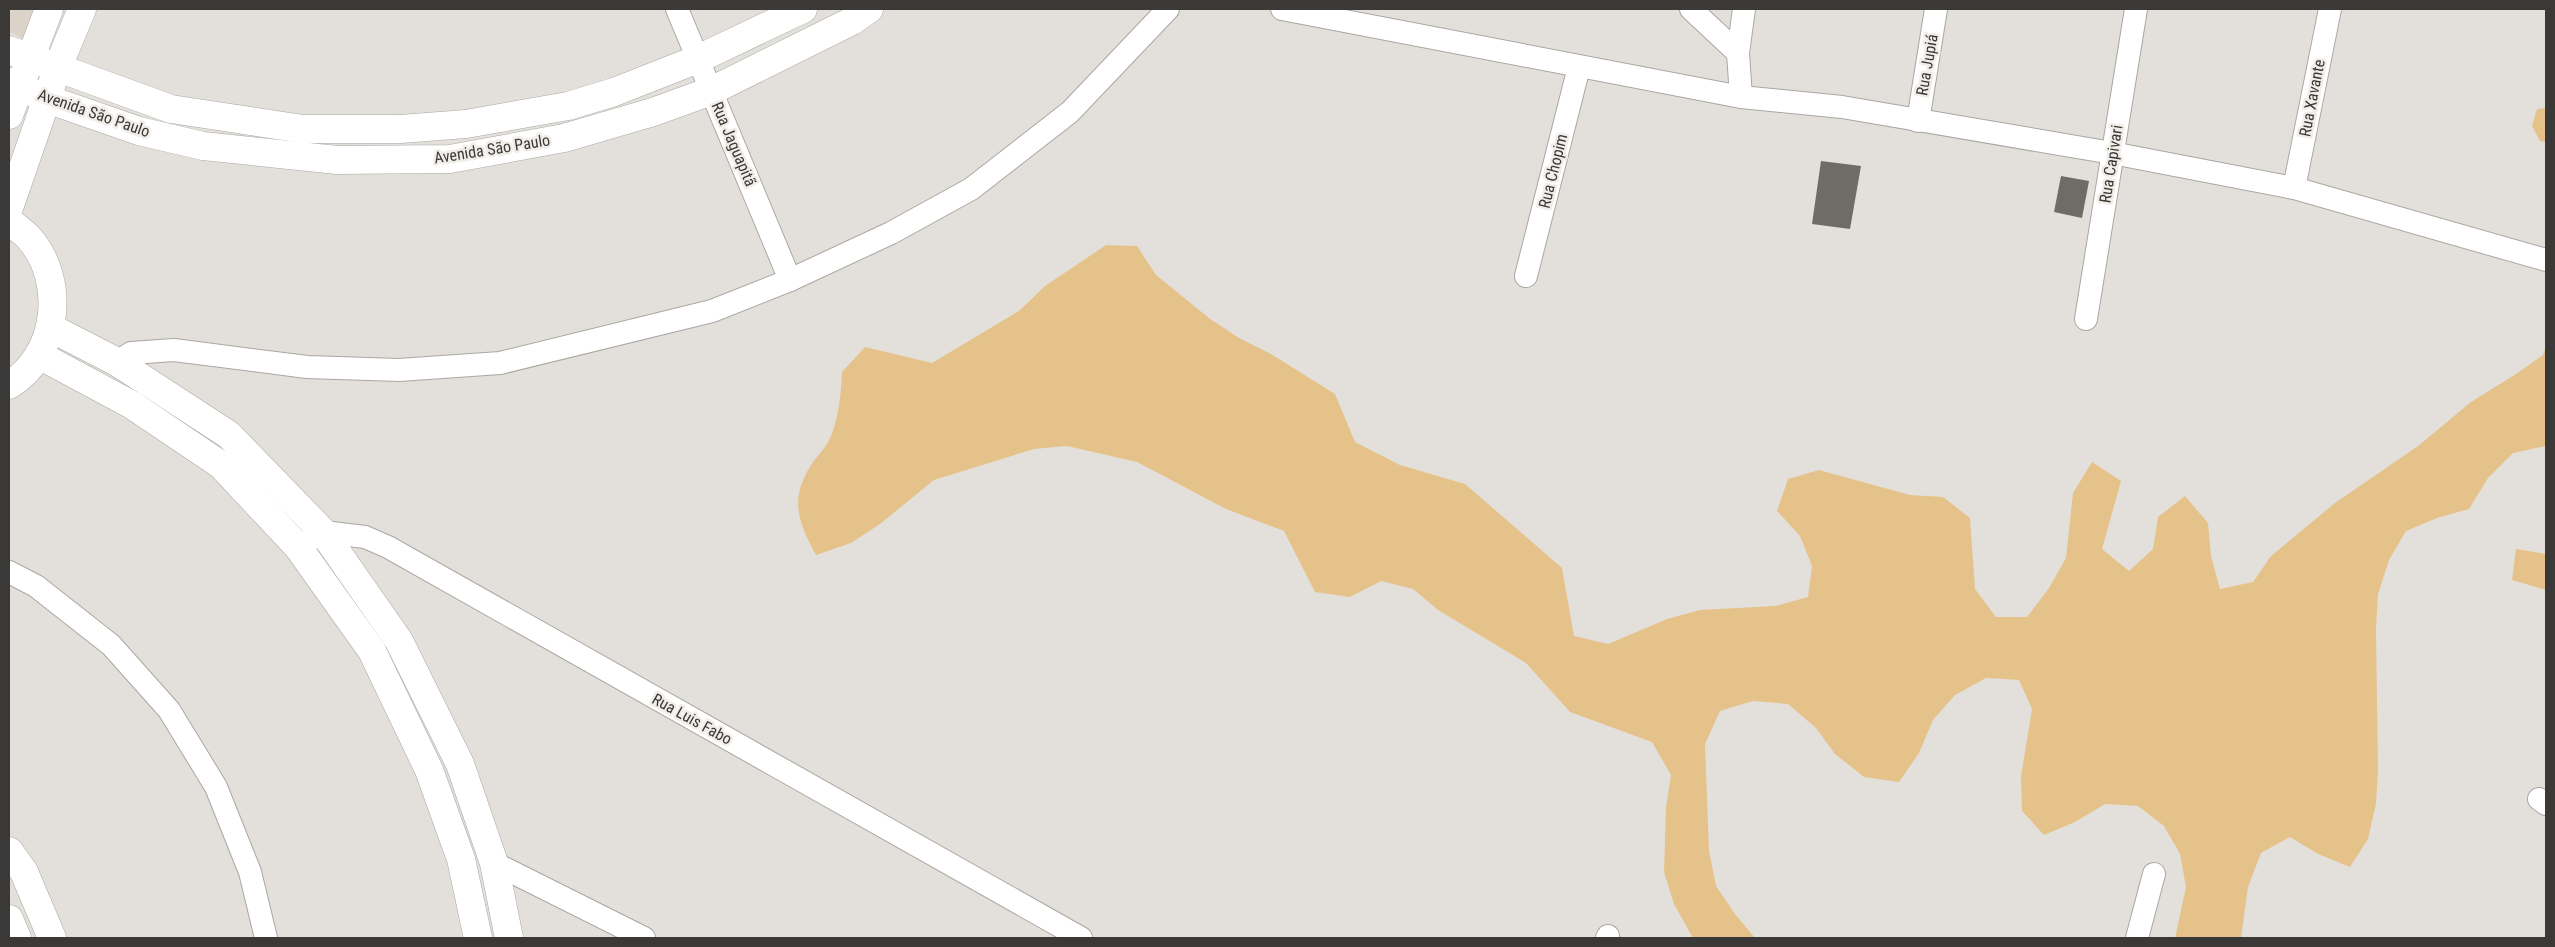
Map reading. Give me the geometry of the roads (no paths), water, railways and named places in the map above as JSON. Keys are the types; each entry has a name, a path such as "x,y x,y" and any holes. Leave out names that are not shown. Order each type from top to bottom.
{"street":[{"path":"9,115 19,54 49,9"},
{"path":"9,208 57,68 82,9"},
{"name":"Rua Jaguapitã","path":"678,9 790,280"},
{"name":"Avenida São Paulo","path":"19,54 171,109 303,130 400,130 466,124 568,106 614,92 698,59 803,9"},
{"name":"Avenida São Paulo","path":"14,84 139,131 203,146 337,160 450,159 564,138 652,112 711,91 852,21 869,9"},
{"path":"117,362 131,353 174,350 307,367 399,370 500,363 712,311 790,280 891,233 971,190 1070,112 1168,9"},
{"path":"1282,9 1741,97 1842,107 2112,153 2294,188 2546,260"},
{"path":"1692,9 1738,53"},
{"path":"1741,97 1738,53 1744,9"},
{"name":"Rua Jupiá","path":"1918,121 1936,9"},
{"name":"Rua Capivari","path":"2086,319 2136,9"},
{"name":"Rua Xavante","path":"2294,188 2330,9"},
{"name":"Rua Chopim","path":"1526,276 1579,67"},
{"path":"9,221 30,238 46,265 54,296 51,328 40,355 19,379 9,385"},
{"path":"51,328 117,362 229,435 323,532 399,641 460,764 494,863 509,938"},
{"path":"40,355 132,405 221,466 298,547 372,651 429,770 461,859 478,938"},
{"path":"298,547 323,532"},
{"name":"Rua Luis Fabo","path":"323,532 365,537 388,547 1080,938"},
{"path":"9,572 36,586 111,645 169,710 216,787 250,872 266,938"},
{"path":"9,851 24,872 52,938"},
{"path":"494,863 644,938"},
{"path":"2137,938 2154,874"},
{"path":"9,919 17,938"}]}
